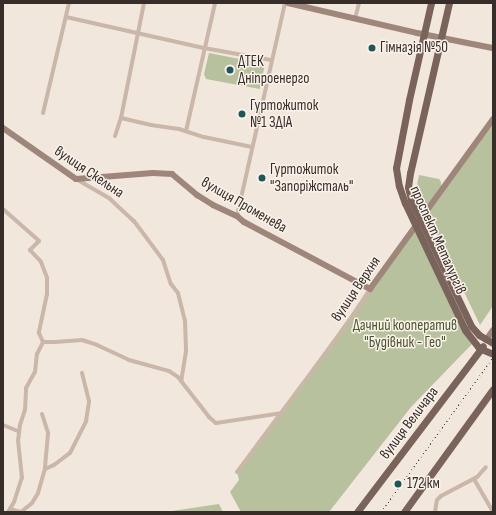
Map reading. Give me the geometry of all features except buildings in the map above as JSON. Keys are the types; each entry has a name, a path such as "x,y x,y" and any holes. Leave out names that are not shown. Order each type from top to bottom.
{"main road":[{"name":"проспект Металургів","path":"431,3 408,107 397,171 404,204 465,330 473,343 481,349 493,354"},
{"name":"проспект Металургів","path":"449,3 408,187 411,200 471,326 489,342"},
{"path":"397,171 410,173"},
{"name":"вулиця Величара","path":"357,512 481,349 489,342"},
{"path":"404,512 493,389"}],"street":[{"path":"43,113 69,3"},
{"path":"115,136 121,118 144,3"},
{"path":"186,131 215,3"},
{"path":"237,216 285,3"},
{"path":"288,3 423,35 493,48"},
{"path":"355,19 359,3"},
{"path":"66,17 204,48 271,60"},
{"path":"121,118 186,131 204,137 252,147"},
{"name":"вулиця Верхня","path":"237,472 344,330 370,289 493,119"},
{"name":"вулиця Скельна","path":"3,128 76,179 110,199 134,221 163,260 172,284 178,293 185,321 186,350 181,381"},
{"name":"вулиця Променева","path":"76,179 169,173 213,205 237,216 244,222 370,289"},
{"path":"3,209 39,241 30,250 41,262 47,278 47,294 39,333 43,342"},
{"path":"489,342 493,330"},
{"path":"43,342 82,340 97,345 129,360 169,371 181,381 209,417 216,423 282,413"},
{"path":"42,414 48,433 45,469 38,492 32,504 21,512 9,510 22,478 18,431 25,410 26,388 35,372 36,354 43,342"},
{"path":"45,469 54,465 70,453 76,445 86,421 89,401 82,373"},
{"path":"3,426 18,431"},
{"path":"435,512 437,500 440,496 474,479 486,467"},
{"path":"474,479 493,512"}],"green space":[{"path":"209,53 265,64 260,89 206,79 204,74"},
{"path":"493,124 493,306 480,325 427,215"},
{"path":"419,175 439,179 441,182 441,186 425,209 416,190"},
{"name":"Дачний кооператив \"Будівник - Гео\"","path":"415,226 473,343 411,407 329,512 241,512 230,492 239,480 237,472"},
{"path":"219,504 223,512 165,512"}],"railway":[{"path":"381,512 493,357"}],"place":[{"name":"Гімназія №50","path":"372,48"},
{"name":"ДТЕК Дніпроенерго","path":"230,70"},
{"name":"Гуртожиток №1 ЗДІА","path":"242,114"},
{"name":"Гуртожиток \"Запоріжсталь\"","path":"262,178"},
{"name":"172 км","path":"398,484"}]}
